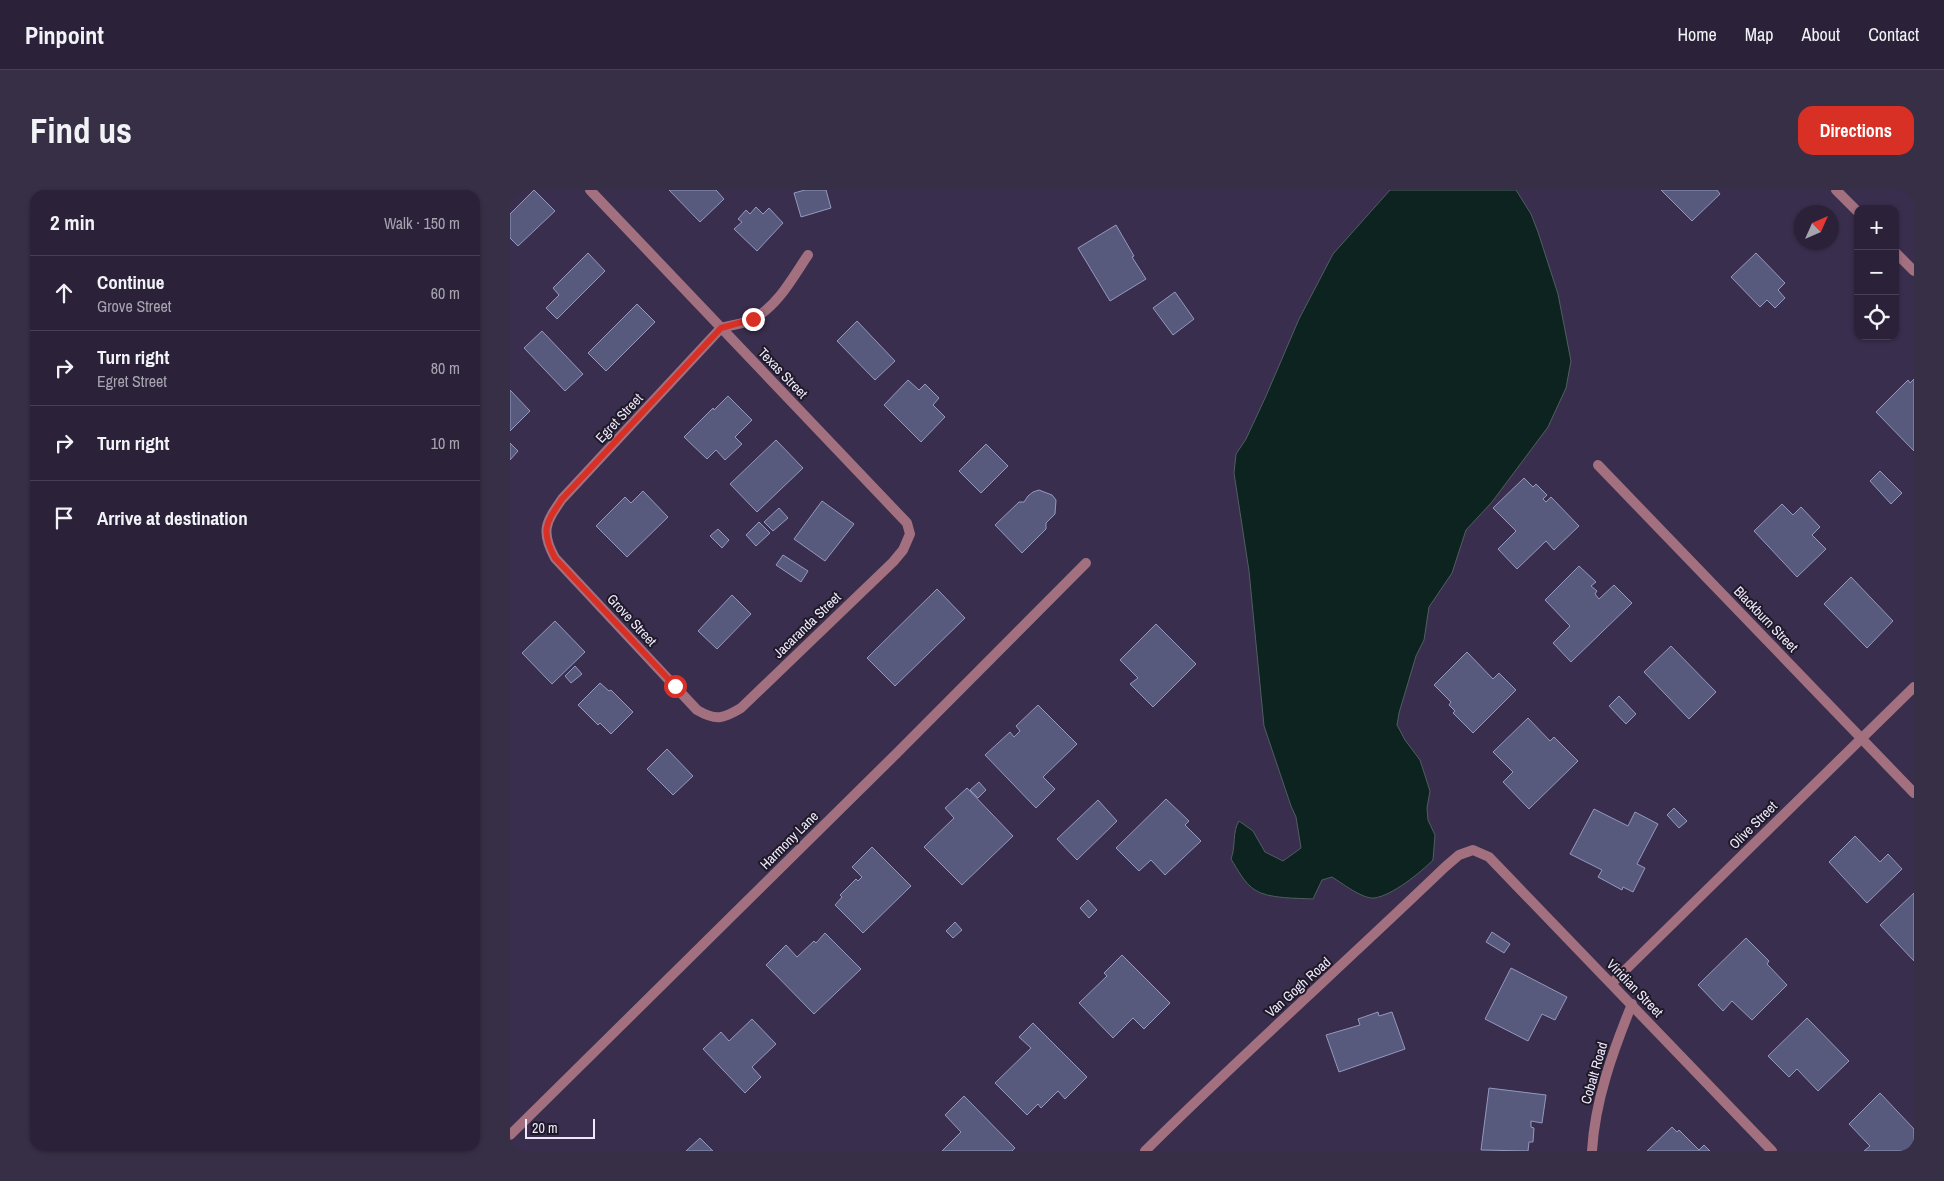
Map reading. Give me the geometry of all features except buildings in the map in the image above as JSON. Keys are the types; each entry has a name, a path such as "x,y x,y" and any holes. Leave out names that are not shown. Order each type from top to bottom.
{"street":[{"name":"Texas Street","path":"590,190 907,523 910,534"},
{"path":"1836,190 1854,208"},
{"path":"721,328 753,319 764,312 783,293 808,255"},
{"path":"1899,256 1914,271"},
{"name":"Egret Street","path":"546,532 548,519 562,499 721,328"},
{"name":"Blackburn Street","path":"1598,465 1914,793"},
{"name":"Grove Street","path":"546,532 548,545 555,558 697,710 710,718"},
{"name":"Jacaranda Street","path":"710,718 726,717 741,708 893,562 903,550 910,534"},
{"name":"Harmony Lane","path":"510,1135 897,753 1086,563"},
{"name":"Olive Street","path":"1612,983 1914,687"},
{"name":"Viridian Street","path":"1473,850 1489,857 1772,1151"},
{"name":"Van Gogh Road","path":"1145,1151 1224,1073 1345,963 1459,855 1473,850"},
{"name":"Cobalt Road","path":"1592,1151 1593,1133 1604,1080 1632,1004"}],"shaded area":[{"path":"1390,190 1516,190 1531,214 1558,294 1571,361 1566,388 1548,427 1492,502 1466,530 1452,573 1429,607 1424,640 1416,656 1399,713 1397,725 1405,740 1420,760 1430,791 1427,808 1428,820 1435,835 1433,860 1414,877 1397,888 1374,898 1358,893 1332,877 1322,880 1313,899 1275,897 1261,893 1251,887 1231,859 1239,821 1253,831 1265,852 1283,861 1301,848 1296,817 1264,726 1249,571 1234,473 1236,454 1246,439 1299,319 1333,254"}],"route":[{"path":"675,686 555,558 548,545 546,532 548,519 562,499 721,328 753,319"}]}
